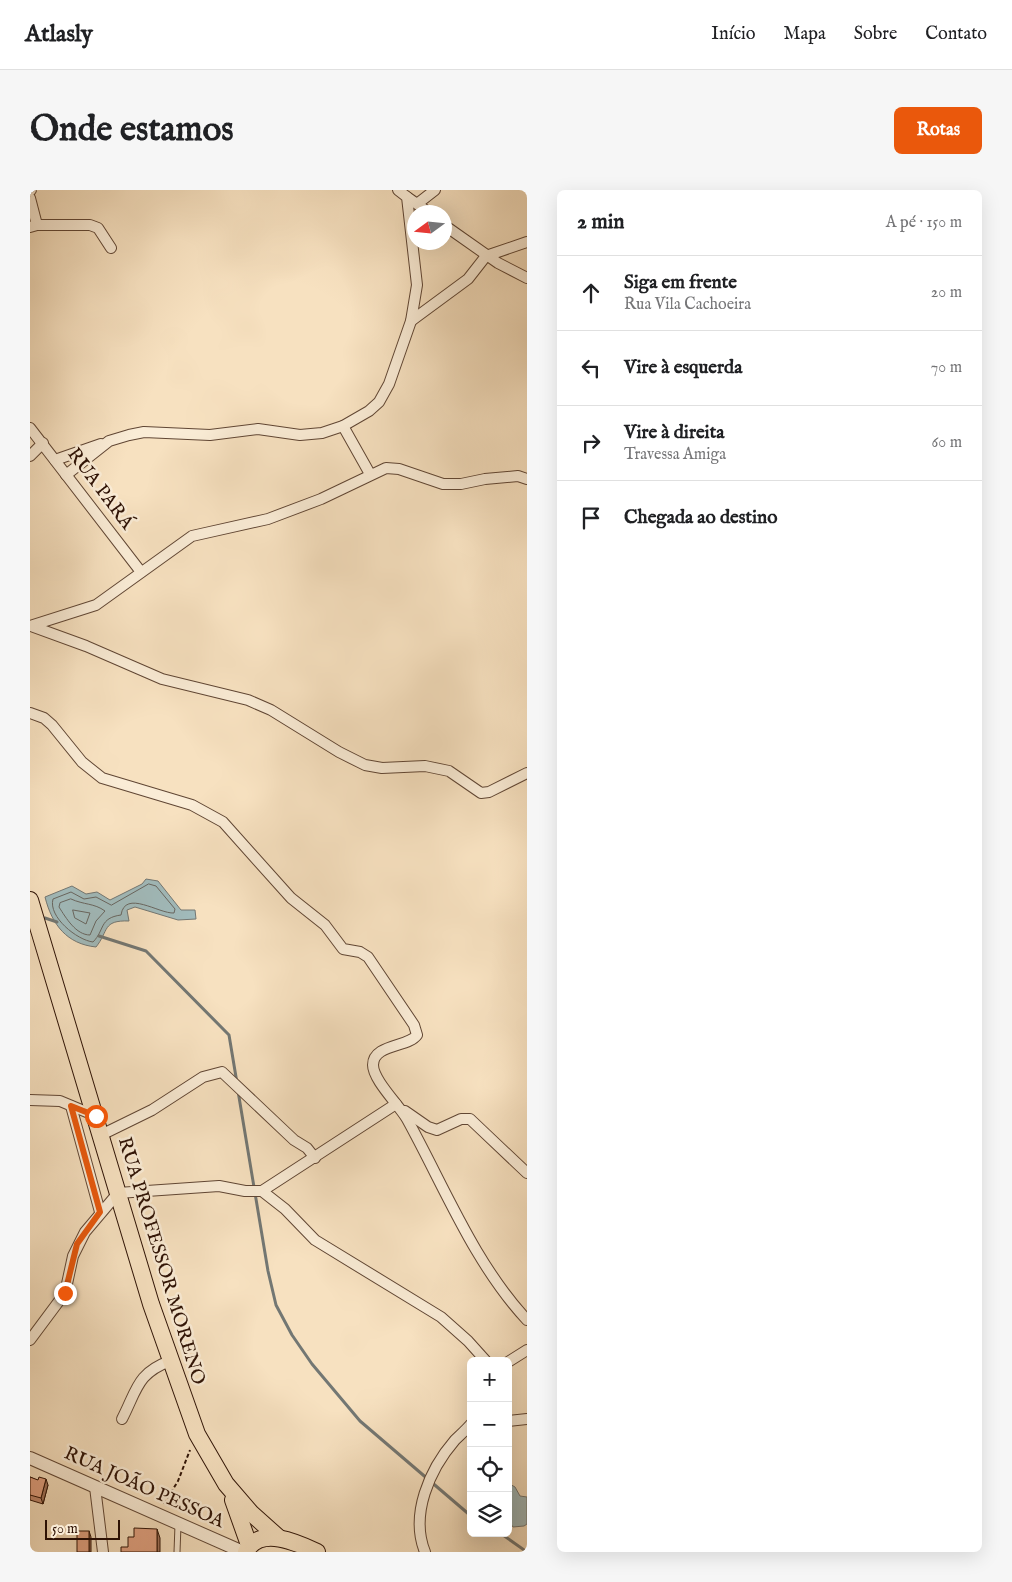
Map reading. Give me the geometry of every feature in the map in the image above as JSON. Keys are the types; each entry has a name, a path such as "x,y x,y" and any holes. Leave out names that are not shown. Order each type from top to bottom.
{"highway":[{"name":"RUA PROFESSOR MORENO","path":"30,900 170,1361 197,1434 226,1484"},
{"path":"226,1484 246,1550 259,1540 279,1538"},
{"path":"226,1484 251,1514 279,1538 317,1552"}],"street":[{"path":"398,190 417,204 435,190"},
{"path":"55,460 109,441 144,432 210,435 258,429 300,435 322,433 343,426 379,402 389,384 411,321 417,285 407,197"},
{"path":"30,198 34,226 95,226 111,248"},
{"path":"452,231 486,256 527,278"},
{"path":"411,321 468,280 486,256 527,242"},
{"path":"343,426 370,474"},
{"name":"RUA PARÁ","path":"30,428 142,572"},
{"path":"66,475 109,441"},
{"path":"30,456 43,443"},
{"path":"31,626 96,605 110,597 192,536 268,519 321,499 370,474 394,467 443,484 462,484 485,479 518,476 527,479"},
{"path":"31,626 86,646 162,679 248,700 271,710 339,752 365,765 382,768 425,766 443,769 449,771 481,793 489,792 527,774"},
{"path":"30,713 44,718 52,725 82,762 102,778 192,805 223,822 292,898 321,921 345,951 360,952 368,958 416,1031 416,1037 385,1050 376,1056 373,1064 375,1074 399,1107 491,1273 527,1320"},
{"path":"101,1135 152,1110 203,1077 222,1072 288,1135 307,1148 315,1158"},
{"path":"30,1100 50,1099 96,1116"},
{"path":"71,1106 100,1212"},
{"path":"30,1340 65,1293 77,1244 100,1212 118,1193 219,1186 245,1191 262,1191 399,1107"},
{"path":"399,1107 428,1127 437,1130 461,1118 470,1119 527,1173"},
{"path":"262,1191 284,1209 315,1240 441,1317 468,1341 482,1357"},
{"path":"512,1359 527,1350"},
{"path":"122,1419 142,1377 153,1367 170,1361"},
{"path":"512,1421 527,1419"},
{"path":"425,1552 419,1530 422,1501 448,1449 467,1428"},
{"name":"RUA JOÃO PESSOA","path":"30,1458 157,1516 246,1550"},
{"path":"95,1487 103,1552"}],"lane":[{"path":"177,1552 178,1524"}],"path":[{"path":"157,1516 178,1481 197,1434"}],"water":[{"path":"146,879 158,881 181,910 195,910 196,919 178,920 135,907 127,910 129,921 114,922 110,925 96,947 77,942 62,931 52,916 45,897 72,886 86,894 97,892 110,900 142,884"},
{"path":"512,1485 520,1496 527,1497 527,1524 513,1527"}],"building":[{"path":"30,1477 38,1480 39,1477 46,1479 41,1498 30,1495"},
{"path":"134,1528 157,1529 157,1552 121,1552 121,1547 128,1547 128,1537 134,1537"},
{"path":"77,1531 89,1531 89,1552 77,1552"}],"waterway":[{"path":"45,918 57,922"},
{"path":"99,936 146,951 229,1035 237,1083"},
{"path":"238,1091 268,1271 276,1305 292,1335 312,1364 360,1421 467,1513"},
{"path":"506,1537 527,1552"}],"route":[{"path":"65,1293 77,1244 100,1212 71,1106 96,1116"}]}
